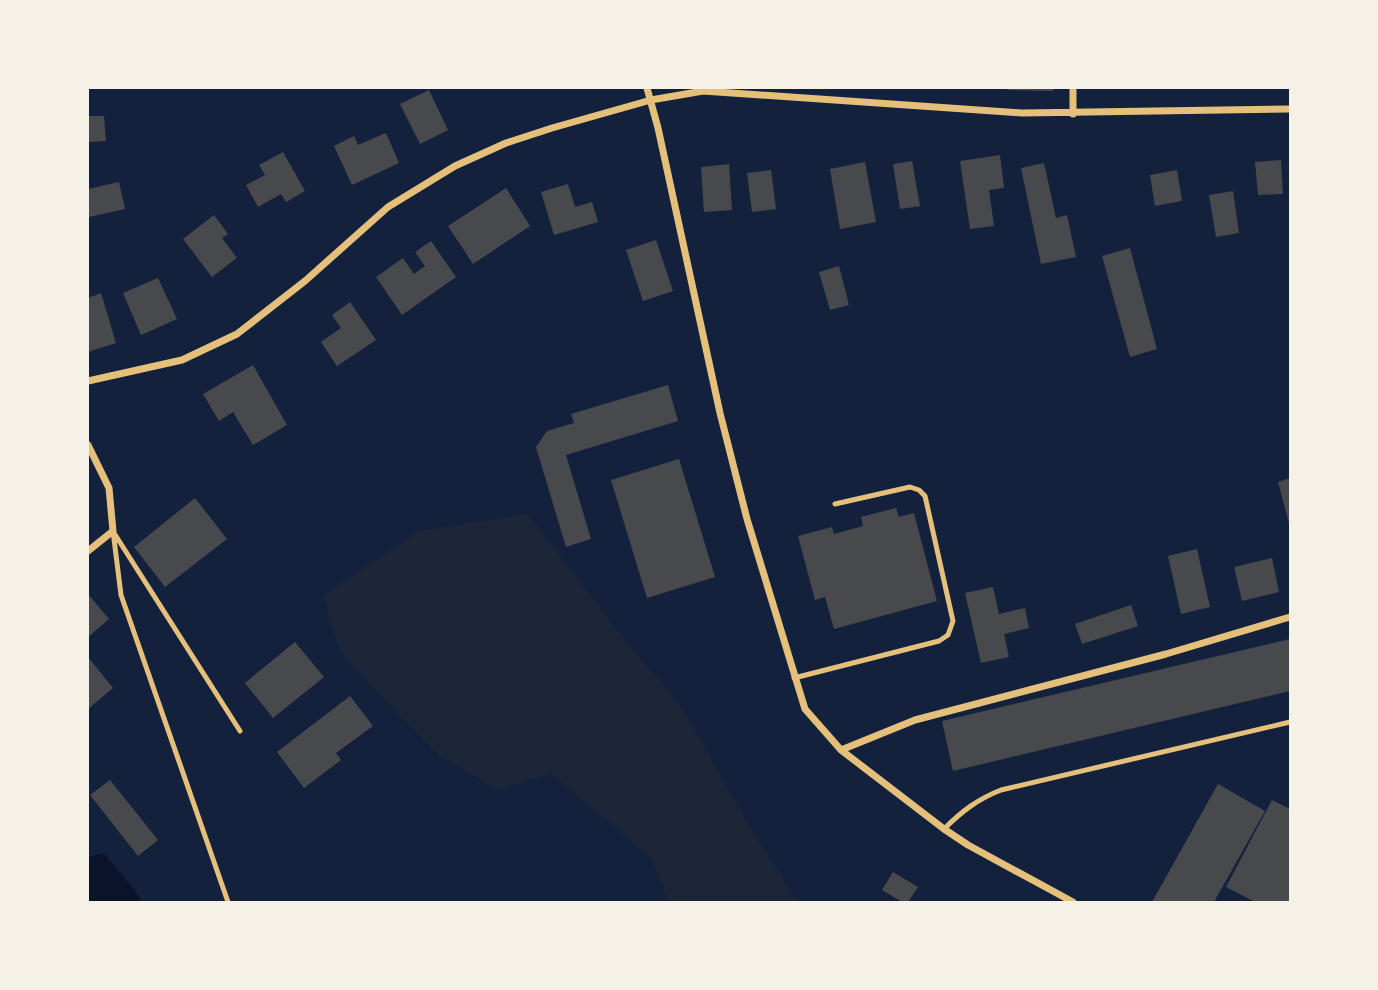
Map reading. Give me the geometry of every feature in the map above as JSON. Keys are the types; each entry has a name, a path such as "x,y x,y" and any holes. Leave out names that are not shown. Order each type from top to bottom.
{"street":[{"path":"647,88 720,413 747,519 804,709 841,750 944,829 968,845 1073,902"},
{"path":"1073,88 1073,114"},
{"path":"88,381 181,360 237,334 305,281 388,207 456,166 506,143 541,131 651,100 703,91 1022,113 1290,109"},
{"path":"88,445 108,488 113,531 88,551"},
{"path":"841,750 915,720 1166,654 1290,617"}],"lane":[{"path":"794,678 939,640 948,635 953,621 925,496 919,490 910,487 835,504"},
{"path":"113,531 240,731"},
{"path":"113,531 121,595 228,902"},
{"path":"944,829 979,799 1001,790 1290,722"}],"shaded area":[{"path":"528,514 624,639 681,706 752,831 798,902 669,902 652,859 552,774 498,789 439,756 340,652 323,595 419,531"},
{"path":"104,853 140,897 141,902 88,902 88,857"}],"building":[{"path":"1053,88 1053,91 1007,90"},
{"path":"429,90 448,130 420,144 400,104"},
{"path":"88,116 104,116 106,141 88,142"},
{"path":"386,133 399,163 352,185 334,146 354,136 358,145"},
{"path":"283,152 305,191 286,202 281,194 258,207 246,185 265,175 259,165"},
{"path":"1000,155 1004,188 989,190 994,226 970,229 960,161"},
{"path":"1281,160 1283,194 1258,195 1255,162"},
{"path":"912,161 920,206 900,209 893,164"},
{"path":"865,162 876,222 840,229 830,169"},
{"path":"1044,163 1056,218 1067,215 1076,257 1041,264 1021,168"},
{"path":"729,164 732,210 704,212 701,167"},
{"path":"771,170 776,209 752,212 747,173"},
{"path":"1177,170 1182,201 1155,206 1150,175"},
{"path":"119,182 125,209 89,217 88,189"},
{"path":"568,184 575,207 592,202 598,222 554,235 541,192"},
{"path":"506,188 530,226 473,264 448,226"},
{"path":"1233,191 1239,233 1216,237 1209,195"},
{"path":"214,215 228,234 222,238 237,258 212,277 183,239"},
{"path":"656,240 673,291 643,301 626,250"},
{"path":"431,241 456,277 402,315 376,277 403,258 414,274 425,266 415,252"},
{"path":"1130,248 1157,349 1130,357 1102,256"},
{"path":"839,266 849,305 830,310 819,272"},
{"path":"158,278 177,319 141,335 123,293"},
{"path":"101,293 116,343 88,352 88,298"},
{"path":"350,302 376,340 337,366 321,342 341,328 332,315"},
{"path":"253,365 287,425 253,445 233,412 219,421 203,394"},
{"path":"668,385 678,421 566,455 591,539 566,547 536,447 547,431 574,423 571,414"},
{"path":"679,459 715,577 647,598 611,480"},
{"path":"1290,478 1290,527 1278,482"},
{"path":"195,498 227,539 165,587 134,547"},
{"path":"896,508 899,517 914,513 937,601 834,629 825,597 815,600 798,536 832,527 834,534 863,526 861,517"},
{"path":"1197,549 1210,607 1181,614 1168,556"},
{"path":"1272,558 1279,592 1242,601 1234,567"},
{"path":"993,587 999,614 1025,608 1029,628 1004,634 1009,657 981,663 965,593"},
{"path":"88,594 109,619 88,637"},
{"path":"1131,605 1138,626 1082,644 1075,624"},
{"path":"1290,639 1290,691 953,771 942,721"},
{"path":"295,642 324,677 273,718 245,683"},
{"path":"88,657 113,688 88,709"},
{"path":"350,696 373,726 336,753 341,760 304,788 277,752"},
{"path":"110,780 158,840 138,856 90,795"},
{"path":"1218,784 1265,811 1214,902 1152,902"},
{"path":"1272,800 1290,809 1290,902 1255,902 1226,887"},
{"path":"893,872 918,887 908,902 902,902 882,890"}]}
